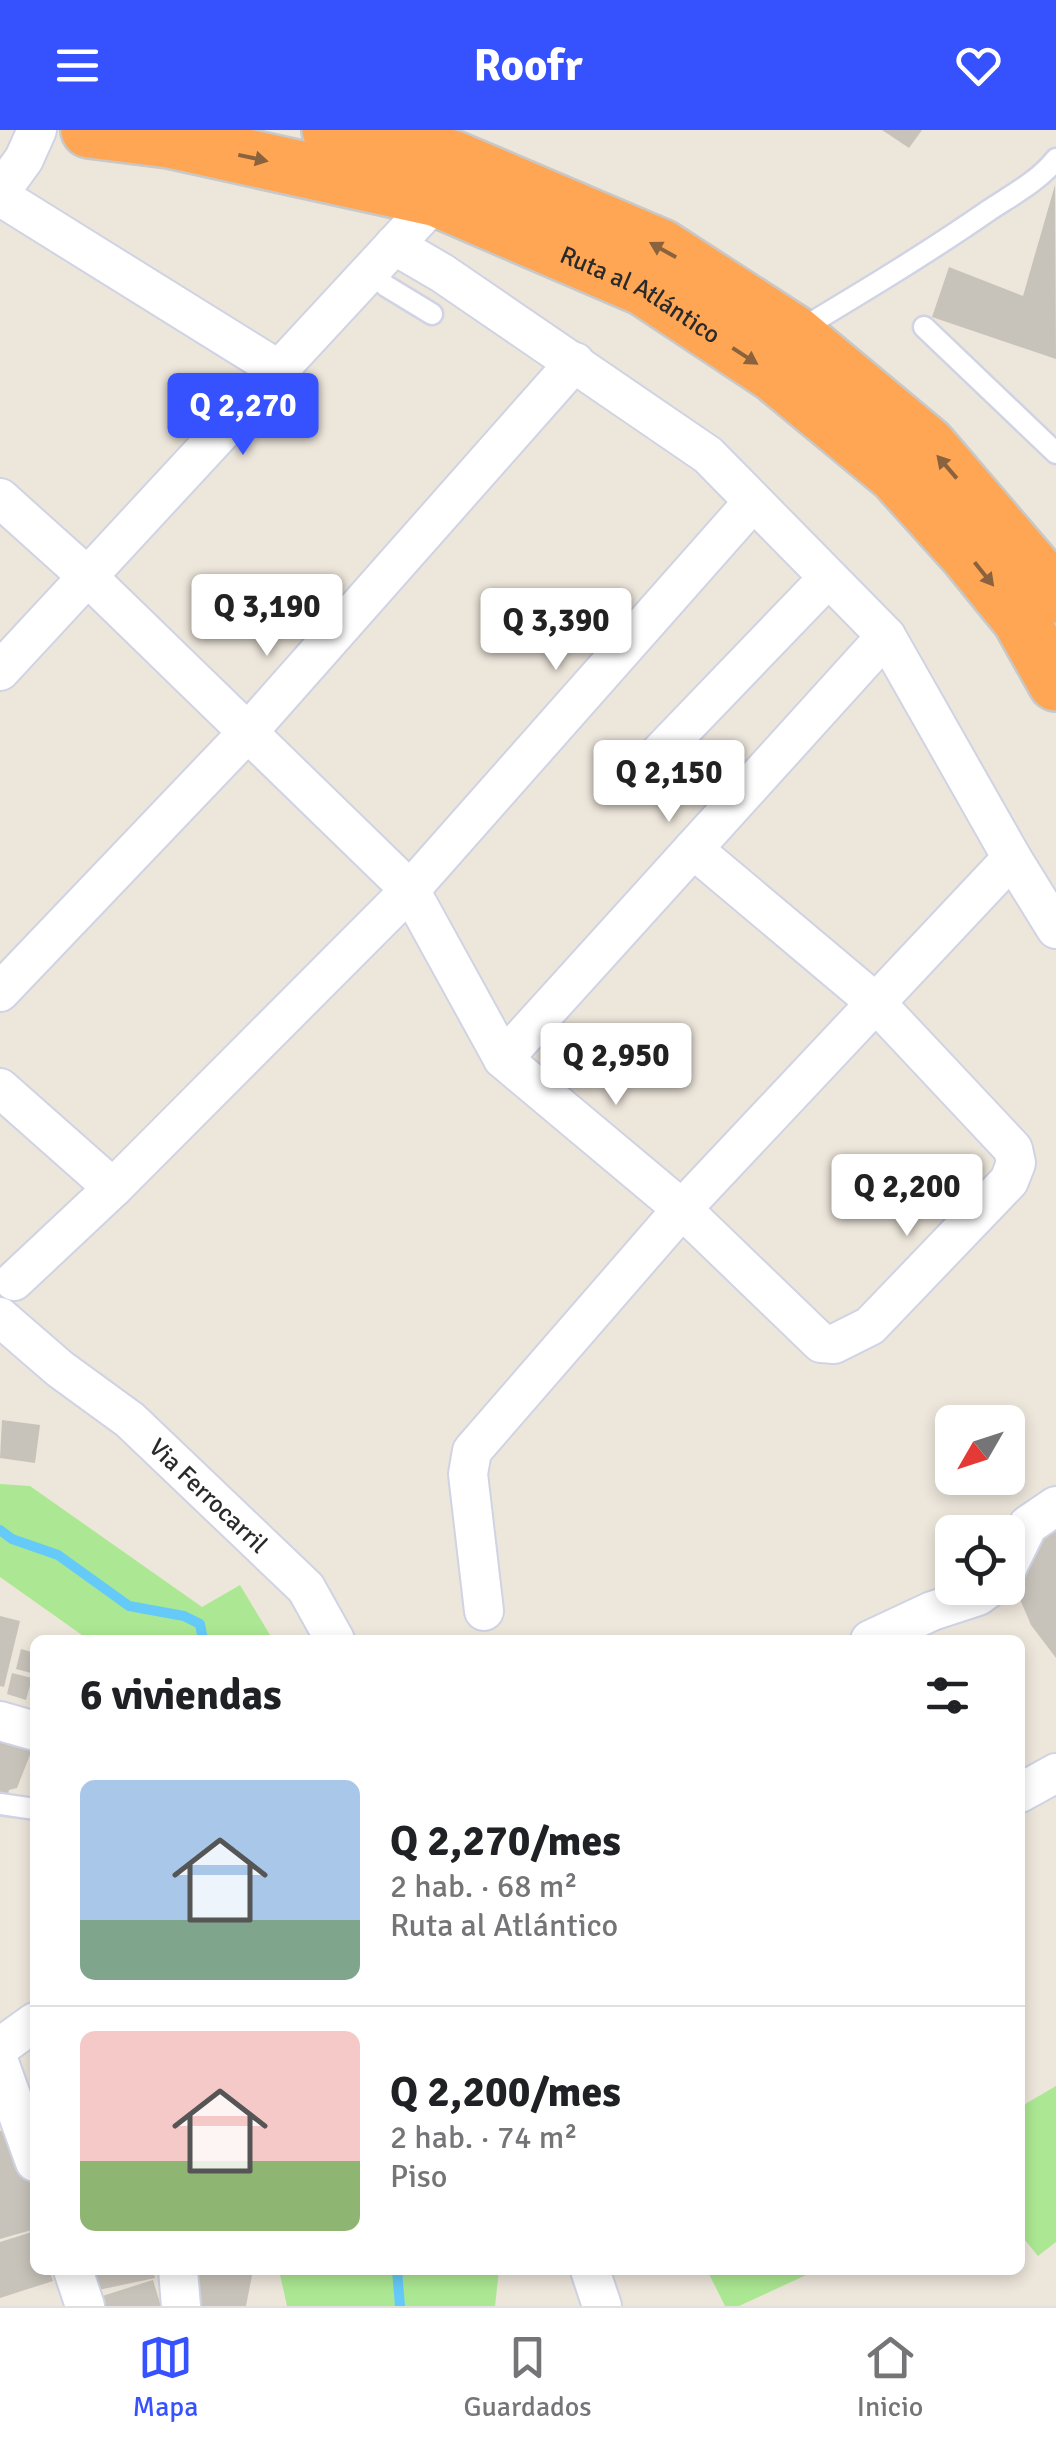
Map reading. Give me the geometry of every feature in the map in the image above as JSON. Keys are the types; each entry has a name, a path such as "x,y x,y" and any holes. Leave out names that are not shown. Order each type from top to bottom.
{"highway":[{"name":"Ruta al Atlántico","path":"88,130 169,140 437,199 644,288 774,374 908,488 1020,619 1056,683"},
{"name":"Ruta al Atlántico","path":"330,130 452,158 660,247 794,334 928,445 1055,591"}],"street":[{"path":"37,130 0,198 279,370"},
{"path":"0,671 437,199"},
{"path":"382,258 442,273 708,455 886,636 1056,928"},
{"path":"0,992 247,733 574,362"},
{"path":"0,498 88,577 410,890 502,1059 682,1209 821,1343 834,1344 870,1326 1009,1181 1016,1163 1012,1149 875,1002 693,849"},
{"path":"14,1281 113,1188 410,890 753,502"},
{"path":"656,758 828,578"},
{"path":"502,1059 886,636"},
{"path":"484,1611 468,1474 472,1451 682,1209 1012,858"},
{"path":"0,1088 113,1188"},
{"name":"Via Ferrocarril","path":"0,1316 60,1369 130,1420 306,1588 332,1635"},
{"path":"1025,1531 1056,1506"},
{"path":"881,1635 950,1605"},
{"path":"0,1721 30,1730"},
{"path":"1025,1790 1056,1774"},
{"path":"0,2047 30,2026"},
{"path":"0,2065 30,2148"},
{"path":"75,2275 85,2306"},
{"path":"178,2275 180,2306"},
{"path":"592,2275 602,2306"}],"lane":[{"path":"794,334 1046,172 1056,158"},
{"path":"382,258 386,286 432,314"},
{"path":"924,328 1056,453"},
{"path":"0,1804 30,1807"}],"green space":[{"path":"0,1484 30,1486 202,1607 240,1585 270,1635 82,1635 0,1577"},
{"path":"1056,2086 1056,2242 1038,2256 1025,2240 1025,2104"},
{"path":"280,2275 498,2275 495,2306 287,2306"},
{"path":"710,2275 806,2275 739,2306 725,2306"}],"building":[{"path":"882,130 922,130 909,148"},
{"path":"1055,185 1056,359 932,317 949,267 1023,296"},
{"path":"2,1420 40,1425 35,1463 0,1458"},
{"path":"1056,1511 1056,1658 1031,1625 1022,1605 1025,1552"},
{"path":"0,1616 20,1621 4,1687 0,1686"},
{"path":"21,1649 30,1652 30,1673 16,1669"},
{"path":"12,1673 30,1678 26,1700 7,1694"},
{"path":"0,1729 30,1740 30,1755 17,1788 9,1790 6,1802 0,1798"},
{"path":"16,2126 30,2172 30,2230 0,2239 0,2131"},
{"path":"30,2233 30,2275 51,2275 53,2281 0,2298 0,2242"},
{"path":"86,2275 155,2278 89,2292"},
{"path":"194,2275 252,2275 246,2306 199,2306"},
{"path":"153,2280 161,2306 102,2306 99,2297"}],"waterway":[{"path":"0,1530 12,1539 58,1555 129,1606 184,1616 200,1624 202,1635"},
{"path":"397,2275 400,2306"}]}
